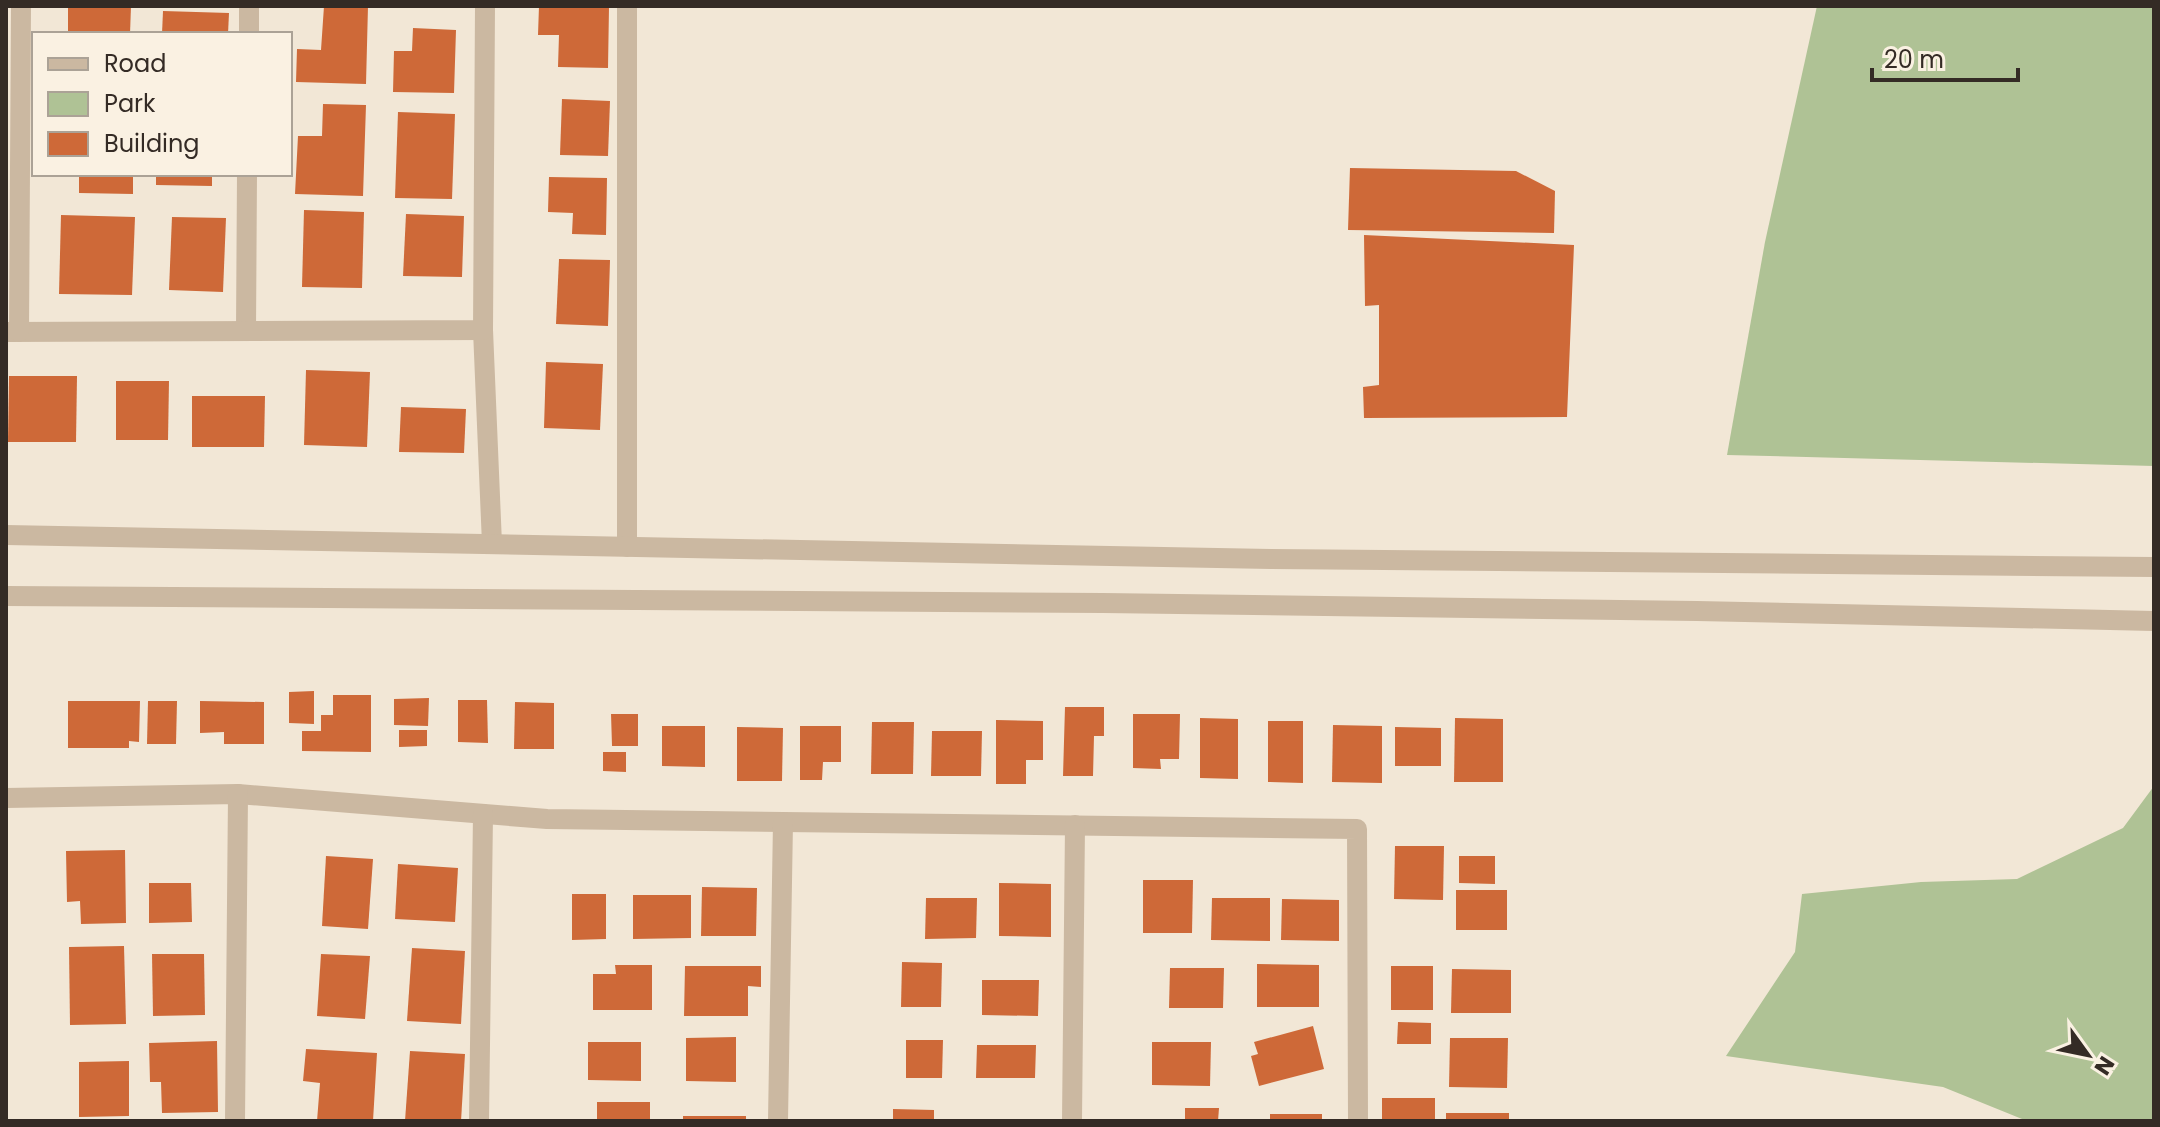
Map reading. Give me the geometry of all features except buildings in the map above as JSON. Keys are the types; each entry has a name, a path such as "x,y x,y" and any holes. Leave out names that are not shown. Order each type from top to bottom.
{"street":[{"path":"21,6 12,332 483,330"},
{"path":"249,6 249,32"},
{"path":"485,6 483,330 492,544"},
{"path":"627,6 627,547"},
{"path":"246,331 247,176"},
{"path":"6,535 1255,558 2154,567"},
{"path":"6,596 1103,603 2154,621"},
{"path":"6,798 238,794 547,819 1357,829 1358,1121"},
{"path":"235,1121 238,794"},
{"path":"479,1121 483,814"},
{"path":"778,1121 783,822"},
{"path":"1072,1121 1075,825"}],"green space":[{"path":"1817,6 2154,6 2154,466 1727,455 1765,242"},
{"path":"2154,786 2154,1121 2027,1121 1943,1087 1726,1056 1795,952 1802,894 1921,882 2017,879 2123,828"}]}
